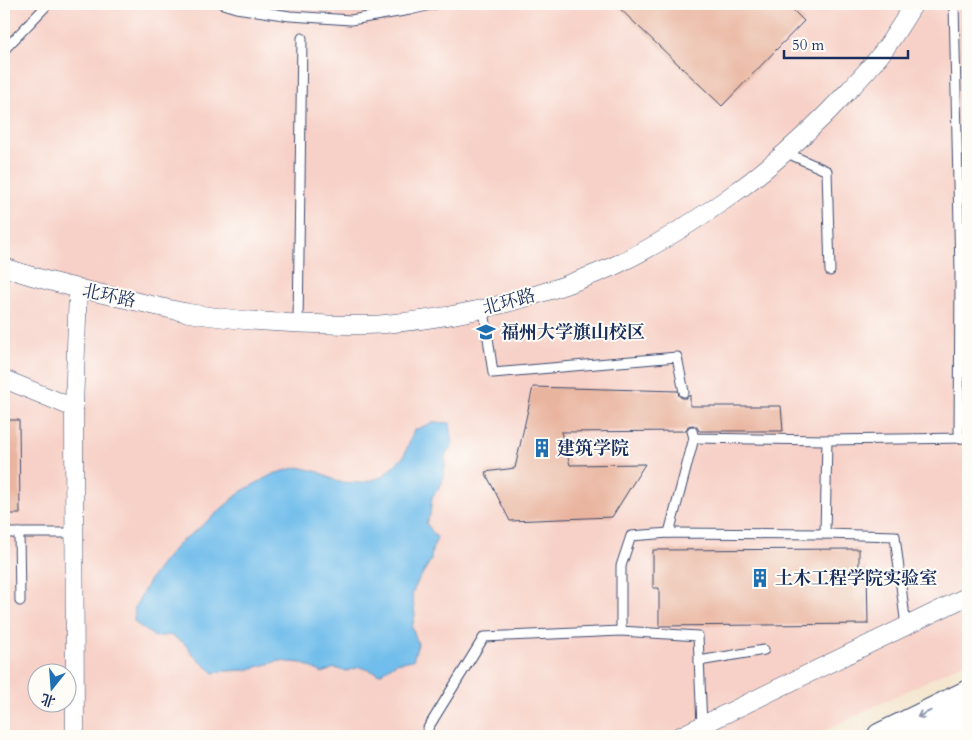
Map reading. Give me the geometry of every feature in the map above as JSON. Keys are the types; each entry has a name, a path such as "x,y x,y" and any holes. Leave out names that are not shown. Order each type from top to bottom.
{"main road":[{"path":"880,736 968,693"},
{"path":"927,736 968,716"}],"street":[{"name":"北环路","path":"4,267 78,289 187,313 235,320 298,324 384,324 484,310 530,297 622,262 667,238 749,183 787,152 823,118 889,44 914,4"},
{"path":"75,736 74,408 78,289"},
{"path":"4,379 74,408"},
{"path":"680,736 968,596"}],"lane":[{"path":"4,50 48,4"},
{"path":"223,4 236,8 290,16 351,20 435,4"},
{"path":"670,533 693,434 827,440 964,438 964,271 954,4"},
{"path":"298,324 302,38"},
{"path":"787,152 827,170 830,271"},
{"path":"484,310 493,373 676,357 684,392"},
{"path":"826,534 827,440"},
{"path":"19,533 20,601"},
{"path":"4,534 75,533"},
{"path":"621,631 621,566 630,536 670,533 895,536 906,627"},
{"path":"428,736 428,728 484,637 621,631 698,636 702,725"},
{"path":"699,661 764,650"}],"shaded area":[{"name":"福州大学旗山校区","path":"4,4 968,4 968,661 814,736 4,736"}],"water":[{"path":"435,422 450,423 453,444 445,456 442,483 432,497 430,515 426,523 437,538 432,550 431,560 412,594 415,615 412,627 418,644 413,660 396,663 380,674 360,667 347,671 334,668 323,673 301,663 279,661 246,670 214,673 194,656 184,643 170,635 155,637 134,622 135,607 149,581 163,562 179,543 242,491 273,474 298,467 319,472 338,482 362,483 382,477 404,456 414,430"}],"building":[{"path":"615,4 787,4 804,21 722,106"},
{"name":"建筑学院","path":"533,387 678,391 679,396 682,398 690,395 690,406 781,406 783,431 699,431 693,425 688,426 686,431 561,432 570,465 645,464 612,517 510,521 485,472 515,468"},
{"path":"4,420 19,420 20,514 4,514"},
{"name":"土木工程学院实验室","path":"859,549 859,568 867,567 868,624 659,626 659,588 653,588 653,550"}],"place":[{"name":"福州大学旗山校区","path":"486,332"},
{"name":"建筑学院","path":"542,448"},
{"name":"土木工程学院实验室","path":"760,578"}]}
